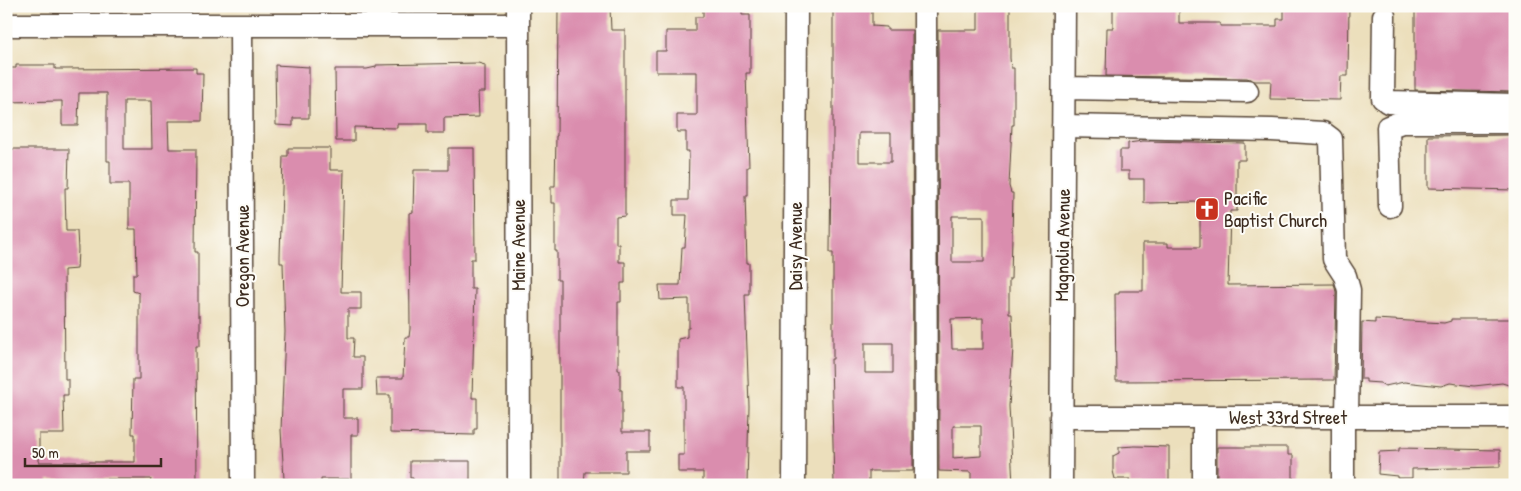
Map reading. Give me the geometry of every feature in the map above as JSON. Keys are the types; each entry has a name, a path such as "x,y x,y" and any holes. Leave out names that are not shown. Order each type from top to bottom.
{"street":[{"name":"Daisy Avenue","path":"794,485 796,6"},
{"path":"925,6 926,485"},
{"name":"Magnolia Avenue","path":"1061,485 1064,6"},
{"path":"6,26 241,27 518,16"},
{"name":"Maine Avenue","path":"518,16 519,485"},
{"path":"1384,16 1383,98 1388,102 1515,105"},
{"name":"Oregon Avenue","path":"241,27 243,485"},
{"path":"1064,88 1247,91"},
{"path":"1390,206 1388,127 1402,122 1515,122"},
{"path":"1063,126 1272,130 1323,133 1331,139 1334,259 1345,276 1350,290 1343,485"},
{"path":"1204,416 1204,485"},
{"name":"West 33rd Street","path":"1061,417 1515,417"}],"building":[{"path":"1113,6 1179,6 1179,23 1220,23 1220,26 1277,26 1277,19 1284,19 1284,6 1349,6 1348,76 1341,76 1340,100 1270,99 1271,81 1255,81 1247,78 1106,76 1107,28 1113,28"},
{"path":"1415,6 1515,6 1515,92 1415,90"},
{"path":"703,7 742,7 742,15 750,15 750,73 746,73 749,167 747,167 747,195 745,195 747,263 749,263 749,294 745,294 749,406 747,485 703,485 703,472 678,472 678,455 684,455 684,387 678,387 678,339 687,337 687,328 689,328 689,299 660,300 659,285 680,285 682,247 685,247 687,215 674,215 674,200 688,200 689,151 686,151 686,132 677,132 677,115 697,115 697,72 656,72 656,51 666,51 666,31 695,31 695,17 703,17"},
{"path":"872,7 872,26 887,27 887,30 912,30 913,471 869,471 869,485 834,485 831,359 833,359 833,253 830,253 831,151 833,151 833,8","holes":["859,133 891,133 891,162 859,162","865,343 893,343 893,373 865,373"]},
{"path":"978,7 1010,7 1010,58 1011,68 1014,68 1014,125 1012,125 1009,186 1011,193 1013,193 1009,314 1012,314 1013,348 1009,406 1013,485 971,485 971,472 939,471 938,30 978,30","holes":["952,216 984,216 984,262 952,262","983,318 983,349 952,349 951,319","953,426 981,426 981,456 953,458"]},
{"path":"610,8 611,30 625,30 625,216 616,217 616,244 619,244 619,262 625,262 625,283 621,283 621,302 618,302 618,370 620,370 620,390 622,390 622,432 650,432 650,451 626,451 626,472 585,472 584,485 560,485 560,280 557,280 557,251 555,251 555,203 551,203 551,186 555,186 557,136 558,9"},
{"path":"478,63 485,65 485,92 478,92 479,117 444,118 444,133 427,133 427,124 397,124 397,128 354,127 354,141 336,141 335,69 367,69 376,67 376,65"},
{"path":"16,65 55,65 55,69 196,68 196,73 203,73 202,121 168,121 169,149 196,149 195,252 198,252 198,316 200,316 200,346 196,346 197,485 150,485 151,479 48,479 48,485 7,485 6,149 69,149 68,188 65,188 66,231 77,231 78,250 77,269 64,270 65,379 68,379 68,395 63,395 64,434 39,434 39,462 135,462 135,434 132,434 133,379 139,379 139,293 133,291 133,274 137,274 136,229 129,229 129,184 110,184 110,161 107,161 107,93 79,93 78,125 62,125 62,101 6,102 8,68 16,68","holes":["124,101 151,101 152,149 124,149"]},
{"path":"275,65 309,67 309,118 293,118 293,126 276,125"},
{"path":"1515,135 1515,190 1428,188 1428,136"},
{"path":"1143,141 1245,143 1245,160 1237,160 1237,211 1230,211 1228,285 1334,284 1336,292 1334,380 1116,381 1115,294 1119,294 1119,291 1143,291 1143,243 1168,243 1168,247 1200,247 1200,202 1144,203 1144,179 1129,179 1129,171 1120,171 1120,150 1128,150 1128,143"},
{"path":"288,148 330,148 330,170 344,170 341,292 361,292 361,309 348,309 348,338 354,338 353,357 363,357 363,389 343,389 343,418 358,418 358,435 351,435 351,479 321,479 321,485 288,485 288,479 284,479 281,430 285,332 283,263 280,263 280,256 283,156 288,156"},
{"path":"448,148 474,148 475,259 471,259 471,289 475,289 472,398 477,398 477,429 474,429 474,435 390,433 390,395 377,395 376,378 403,378 405,337 409,337 410,329 409,213 413,212 414,170 448,170"},
{"path":"1375,319 1444,323 1451,321 1451,319 1515,319 1515,387 1502,383 1474,386 1450,383 1441,386 1404,382 1385,386 1380,383 1366,382 1366,379 1361,379 1362,322 1375,323"},
{"path":"1119,447 1169,447 1169,485 1130,485 1130,479 1115,479 1113,456 1119,453"},
{"path":"1217,447 1288,447 1288,455 1293,455 1293,480 1217,481"},
{"path":"1399,448 1500,450 1500,467 1412,469 1412,478 1397,478 1397,476 1378,474 1379,452 1399,451"},
{"path":"410,461 470,461 470,485 413,485 413,478 410,478"}],"place":[{"name":"Pacific Baptist Church","path":"1207,209"}]}
